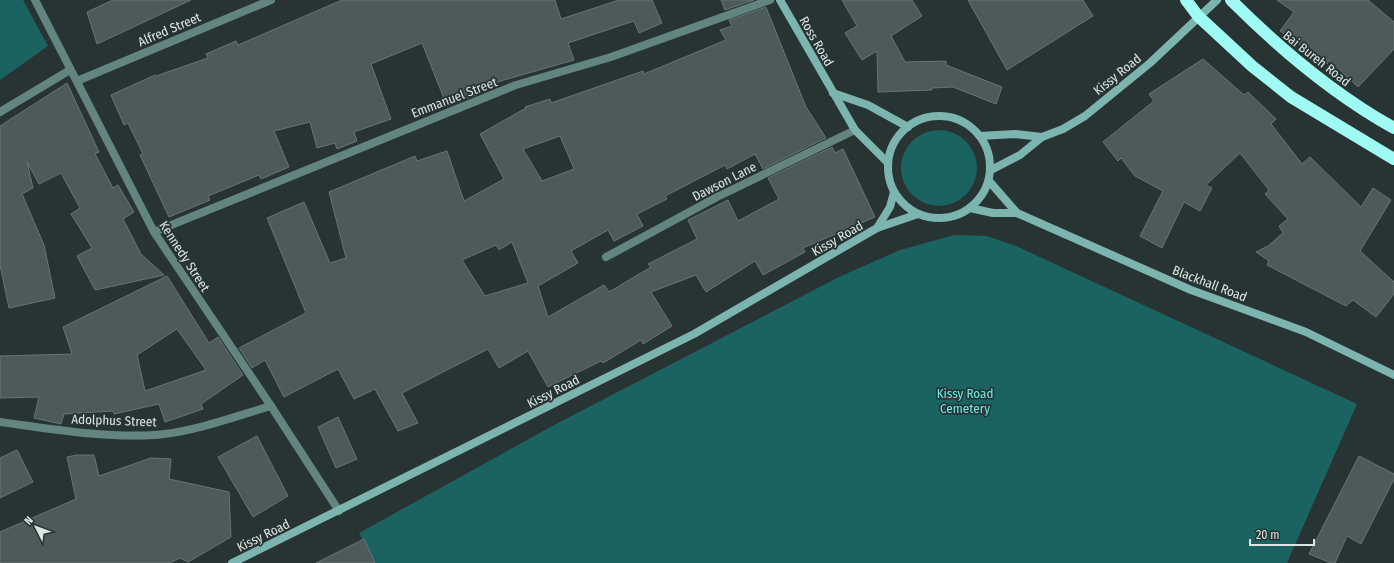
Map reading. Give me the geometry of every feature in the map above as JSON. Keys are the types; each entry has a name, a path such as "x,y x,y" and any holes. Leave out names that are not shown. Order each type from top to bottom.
{"highway":[{"path":"1186,0 1198,16 1252,66 1291,97 1394,159"},
{"name":"Bai Bureh Road","path":"1232,0 1269,38 1308,71 1361,110 1394,128"}],"main road":[{"name":"Ross Road","path":"780,0 855,130 888,164"},
{"name":"Kissy Road","path":"991,170 1020,155 1042,137 1063,129 1085,116 1150,63 1198,16 1217,0"},
{"path":"833,94 868,105 908,127"},
{"path":"928,117 952,117 967,124 980,136 986,146 990,158 991,170 989,181 982,196 970,208 958,215 945,218 931,218 918,214 905,206 894,192 889,179 888,164 894,143 908,127 928,117"},
{"name":"Kissy Road","path":"980,136 1015,134 1042,137"},
{"name":"Blackhall Road","path":"989,181 1017,213"},
{"name":"Kissy Road","path":"877,228 890,207 894,192"},
{"name":"Blackhall Road","path":"970,208 993,213 1017,213 1191,290 1306,332 1394,375"},
{"name":"Kissy Road","path":"232,563 694,334 877,228 918,214"}],"street":[{"name":"Kennedy Street","path":"35,0 154,232 271,406 338,511"},
{"name":"Alfred Street","path":"77,81 271,0"},
{"name":"Emmanuel Street","path":"154,232 516,86 611,56 770,0"},
{"path":"0,112 70,70"},
{"name":"Dawson Lane","path":"606,257 717,197 855,130"},
{"name":"Adolphus Street","path":"0,422 92,434 156,435 200,426 271,406"}],"green space":[{"path":"0,0 23,0 48,46 0,80"},
{"path":"939,130 953,133 966,141 974,154 977,168 974,182 966,195 953,203 939,206 925,203 912,195 904,182 901,168 904,154 912,141 925,133"},
{"name":"Kissy Road Cemetery","path":"954,235 987,236 1016,246 1357,404 1287,563 375,563 359,533 556,424 839,277 900,250"}],"building":[{"path":"113,0 191,0 97,44 87,12"},
{"path":"342,0 555,0 561,19 619,0 652,0 662,23 639,33 634,21 568,43 574,60 476,88 478,94 447,106 422,43 371,64 391,119 354,132 357,141 337,149 335,143 317,148 310,122 274,131 289,167 261,179 259,175 208,196 210,200 169,217 140,155 143,154 128,123 124,125 111,95 155,75 156,76 208,58 206,54 236,41 238,45"},
{"path":"721,0 754,0 725,10"},
{"path":"842,0 912,0 922,16 891,36 905,62 946,61 946,65 1002,87 996,104 953,87 932,88 932,90 878,92 877,51 862,60 845,33 857,26"},
{"path":"968,0 1083,0 1093,16 1007,70"},
{"path":"1277,0 1368,0 1394,22 1394,49 1358,87 1329,60 1327,64 1280,31 1294,12"},
{"path":"766,7 806,107 826,138 763,169 755,154 727,169 725,165 665,196 667,199 637,214 643,226 614,241 608,230 571,251 578,263 538,286 548,317 604,285 609,292 651,267 648,264 697,239 688,220 728,200 738,221 779,199 768,178 832,147 835,153 843,149 875,217 803,248 805,252 763,275 755,261 706,292 696,275 651,292 672,326 643,344 641,340 603,363 601,361 548,387 528,351 499,368 488,349 402,393 418,423 398,431 375,389 354,399 338,369 284,397 265,360 252,368 239,348 306,313 267,218 304,202 330,263 346,258 329,192 415,156 417,161 447,151 464,201 504,179 480,134 526,108 525,107 550,99 551,103 643,71 644,74 726,40 720,30 732,26 729,20","holes":["560,136 574,169 542,181 523,149","512,242 528,283 485,296 462,260 496,245 499,250"]},
{"path":"1203,59 1244,95 1248,92 1276,119 1271,124 1302,164 1310,157 1361,207 1373,188 1391,200 1360,251 1394,282 1394,294 1376,317 1353,300 1346,306 1267,265 1269,261 1256,252 1268,246 1283,233 1279,226 1288,219 1265,194 1269,190 1240,153 1206,185 1212,188 1200,211 1184,202 1162,248 1140,236 1163,191 1135,176 1121,158 1118,161 1103,142 1154,101 1149,94"},
{"path":"67,83 99,152 95,154 113,188 118,185 134,212 123,219 141,254 164,275 95,290 77,256 92,248 71,214 80,208 61,173 39,184 27,162 33,188 22,194 44,245 55,298 9,308 0,265 0,126"},
{"path":"167,276 209,343 218,337 243,375 201,404 203,409 165,422 159,404 114,414 113,411 64,414 61,424 34,418 39,397 0,398 0,356 72,354 63,327","holes":["177,329 206,370 145,391 137,355"]},
{"path":"338,417 357,459 336,468 318,427"},
{"path":"257,436 288,496 253,517 218,457"},
{"path":"17,450 33,482 0,498 0,458"},
{"path":"77,455 94,455 99,476 151,458 171,459 169,479 229,492 231,537 188,562 180,558 170,563 0,563 0,532 76,499 67,457"},
{"path":"1359,456 1394,474 1394,479 1361,544 1347,536 1335,563 1331,563 1309,554"},
{"path":"364,539 375,563 316,563"}]}
